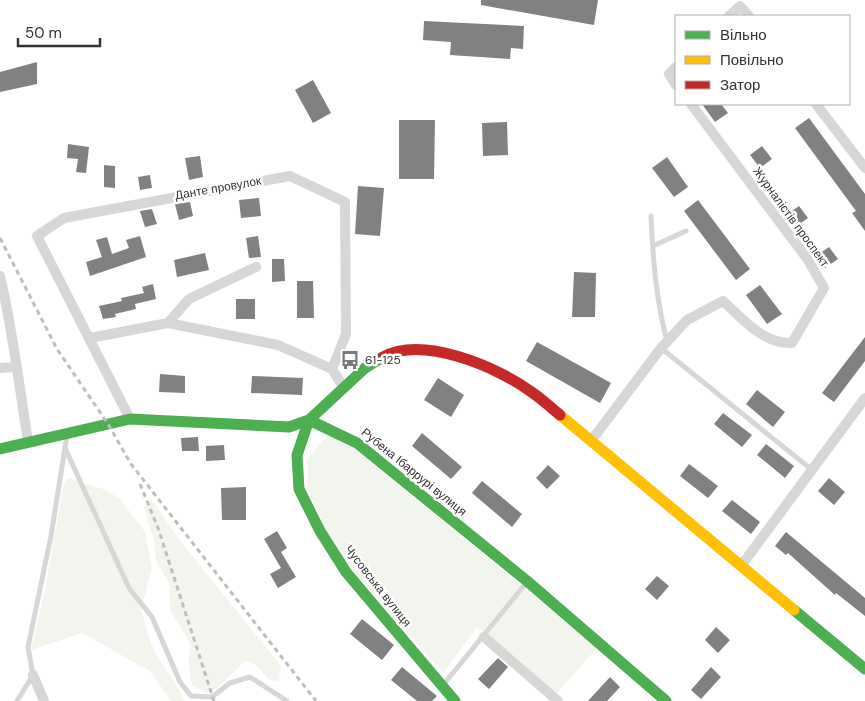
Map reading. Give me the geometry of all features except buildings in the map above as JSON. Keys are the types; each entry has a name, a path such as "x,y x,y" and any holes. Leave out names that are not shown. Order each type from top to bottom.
{"main road":[{"path":"0,449 130,419 160,419 288,427 309,420 365,368 386,355 408,350 443,352 498,372 531,390 865,669"},
{"name":"Рубена Ібаррурі вулиця","path":"309,420 336,430 357,443 527,581 666,701"},
{"name":"Чусовська вулиця","path":"309,420 297,455 299,489 320,531 346,572 455,701"}],"street":[{"path":"731,15 740,6 747,15"},
{"path":"675,68 668,74 675,83"},
{"name":"Журналістів проспект","path":"591,441 664,345 687,320 722,301 766,338 779,344 792,343 824,288 808,260 692,105"},
{"path":"817,105 865,168"},
{"name":"Данте провулок","path":"130,419 37,236 64,218 290,176 344,202 347,270 346,334 332,369"},
{"path":"168,324 189,299 256,267"},
{"path":"0,276 3,301 14,336 16,367 28,442"},
{"path":"90,338 168,324 278,345 332,369 344,388"},
{"path":"0,368 16,367"},
{"path":"741,566 865,398"},
{"path":"484,637 558,701"},
{"path":"33,675 44,701"}],"lane":[{"path":"651,216 658,306 664,345 812,470"},
{"path":"653,246 686,231"},
{"path":"17,701 33,675 28,647 51,536 67,432"},
{"path":"65,448 129,588 152,617 180,682 191,696 212,697 230,682 250,677 287,701"},
{"path":"442,687 527,581"}],"shaded area":[{"path":"332,430 597,648 556,694 477,627 443,673 352,570 325,528 308,490 307,459"},
{"path":"68,478 106,490 121,500 145,532 152,568 141,610 152,647 184,701 171,701 150,671 82,633 31,650 45,590 64,483"},
{"path":"151,499 182,543 281,666 279,681 269,680 256,665 245,661 217,688 206,693 192,685 188,661 191,645 170,610 169,583 156,561 154,540 144,508"}],"railway":[{"path":"0,238 57,349 108,424 131,464 316,701"},
{"path":"140,484 158,528 214,701"}],"traffic: fast":[{"path":"0,449 130,419 289,427 309,420 365,368 383,357"},
{"path":"309,420 357,443 527,581 666,701"},
{"path":"309,420 297,455 299,489 320,531 346,572 455,701"},
{"path":"794,610 865,669"}],"traffic: slow":[{"path":"560,415 794,610"}],"traffic: jam":[{"path":"383,357 399,351 418,350 459,357 499,372 538,397 560,415"}],"place":[{"name":"61-125","path":"350,360"}]}
